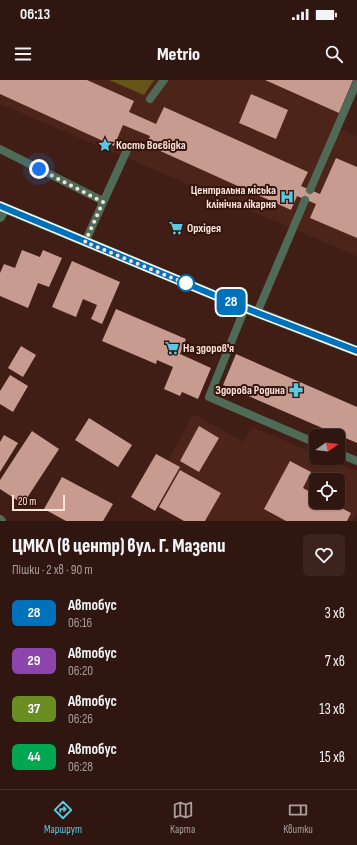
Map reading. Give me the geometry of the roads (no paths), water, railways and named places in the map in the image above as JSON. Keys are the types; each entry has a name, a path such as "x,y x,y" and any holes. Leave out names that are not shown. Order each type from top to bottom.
{"main road":[{"path":"3,207 245,308 357,351"}],"street":[{"path":"0,217 3,207"}],"lane":[{"path":"150,99 164,80"},
{"path":"310,190 357,82"},
{"path":"0,149 103,202"},
{"path":"85,242 127,150"},
{"path":"257,312 306,200"},
{"path":"245,308 209,397 309,440"},
{"path":"345,455 357,461"}],"place":[{"name":"Кость Воєвідка","path":"105,145"},
{"name":"Центральна міська клінічна лікарня","path":"287,197"},
{"name":"Орхідея","path":"176,228"},
{"name":"На здоров'я","path":"172,348"},
{"name":"Здорова Родина","path":"296,390"}]}
